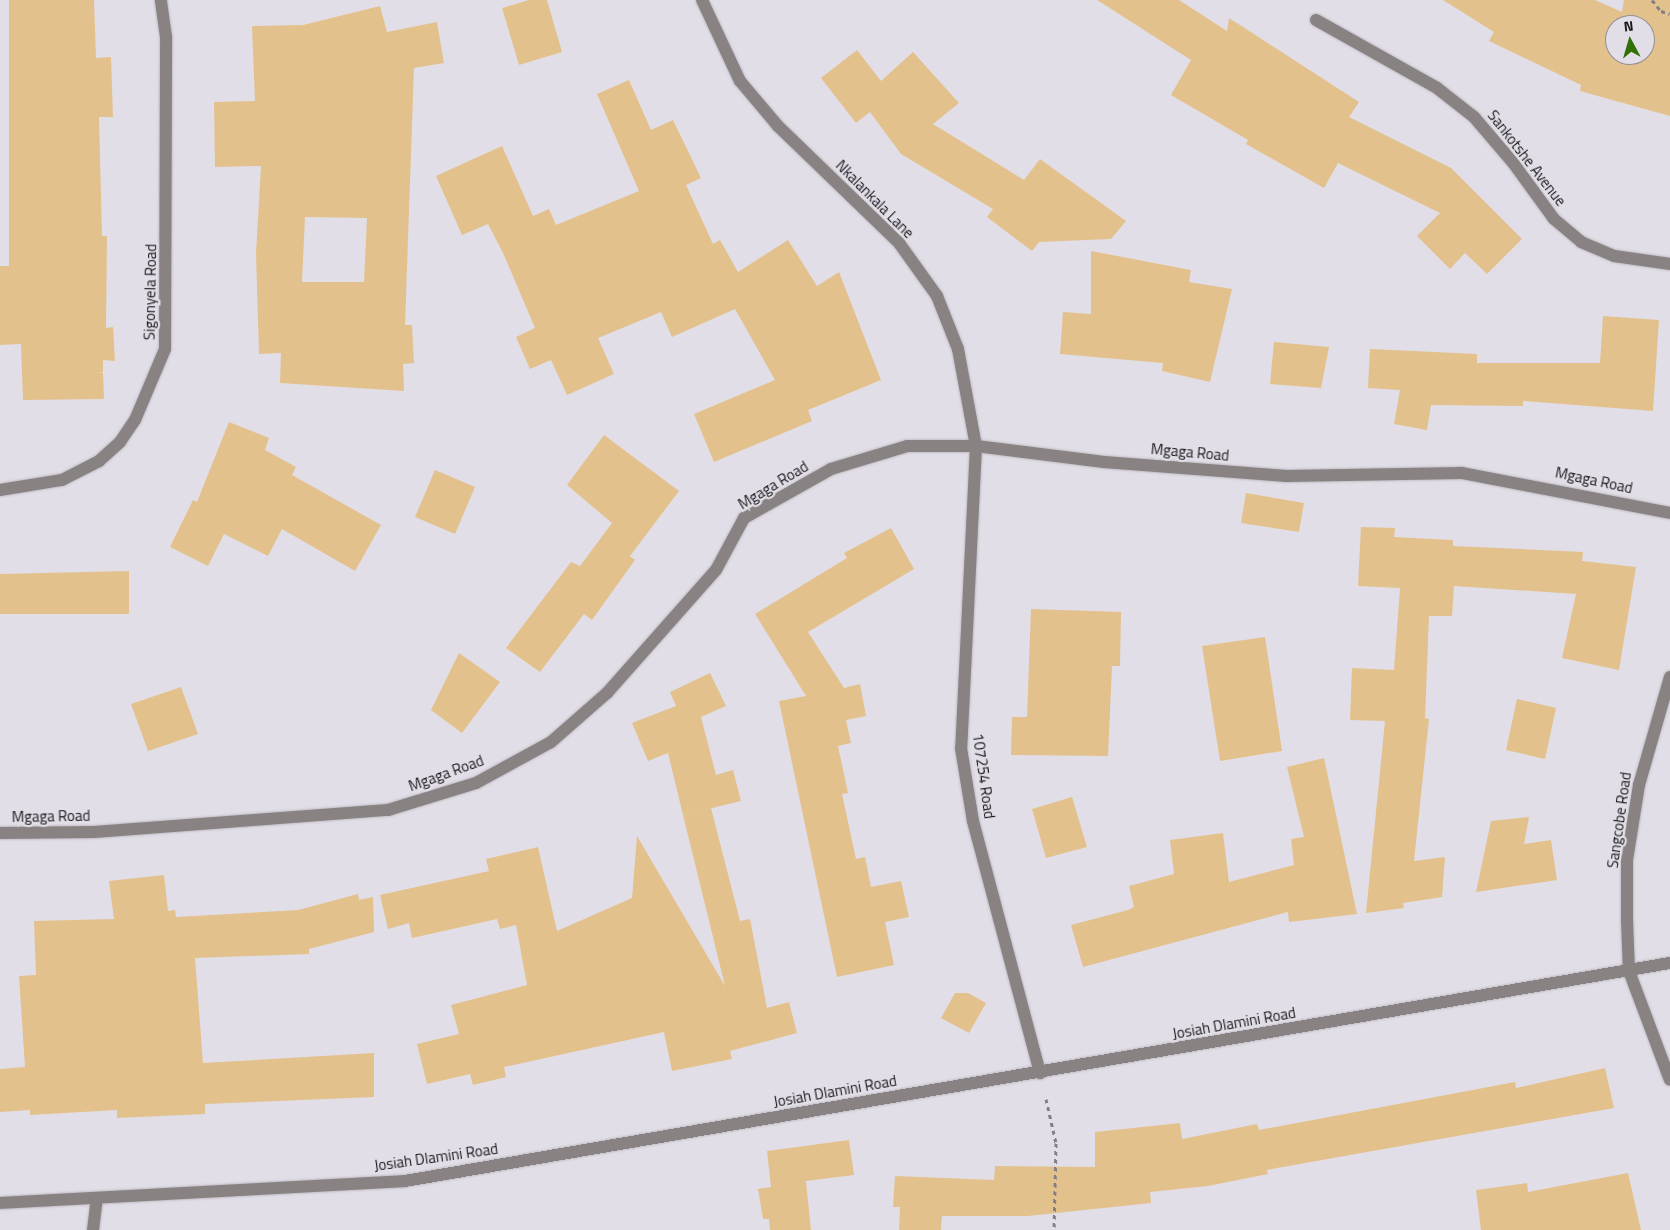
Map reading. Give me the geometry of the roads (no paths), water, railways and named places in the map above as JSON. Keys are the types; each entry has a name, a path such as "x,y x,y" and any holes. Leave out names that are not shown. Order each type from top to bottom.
{"street":[{"name":"Sigonyela Road","path":"0,490 62,480 98,462 120,442 135,420 165,349 166,37 161,0"},
{"name":"Nkalankala Lane","path":"702,0 740,81 778,126 899,244 937,296 958,349 976,446"},
{"name":"Sankotshe Avenue","path":"1316,20 1437,88 1474,116 1514,164 1554,219 1581,242 1614,256 1670,264"},
{"name":"Mgaga Road","path":"0,833 94,832 320,818 388,810 476,783 552,742 607,693 716,570 744,518 831,469 908,446 976,446 1104,462 1286,476 1462,473 1670,513"},
{"name":"107254 Road","path":"976,446 961,748 973,821 1040,1073"},
{"name":"Sangcobe Road","path":"1670,677 1639,785 1627,860 1629,971 1670,1080"},
{"name":"Josiah Dlamini Road","path":"0,1203 405,1181 1670,963"},
{"path":"93,1230 97,1199"}]}
